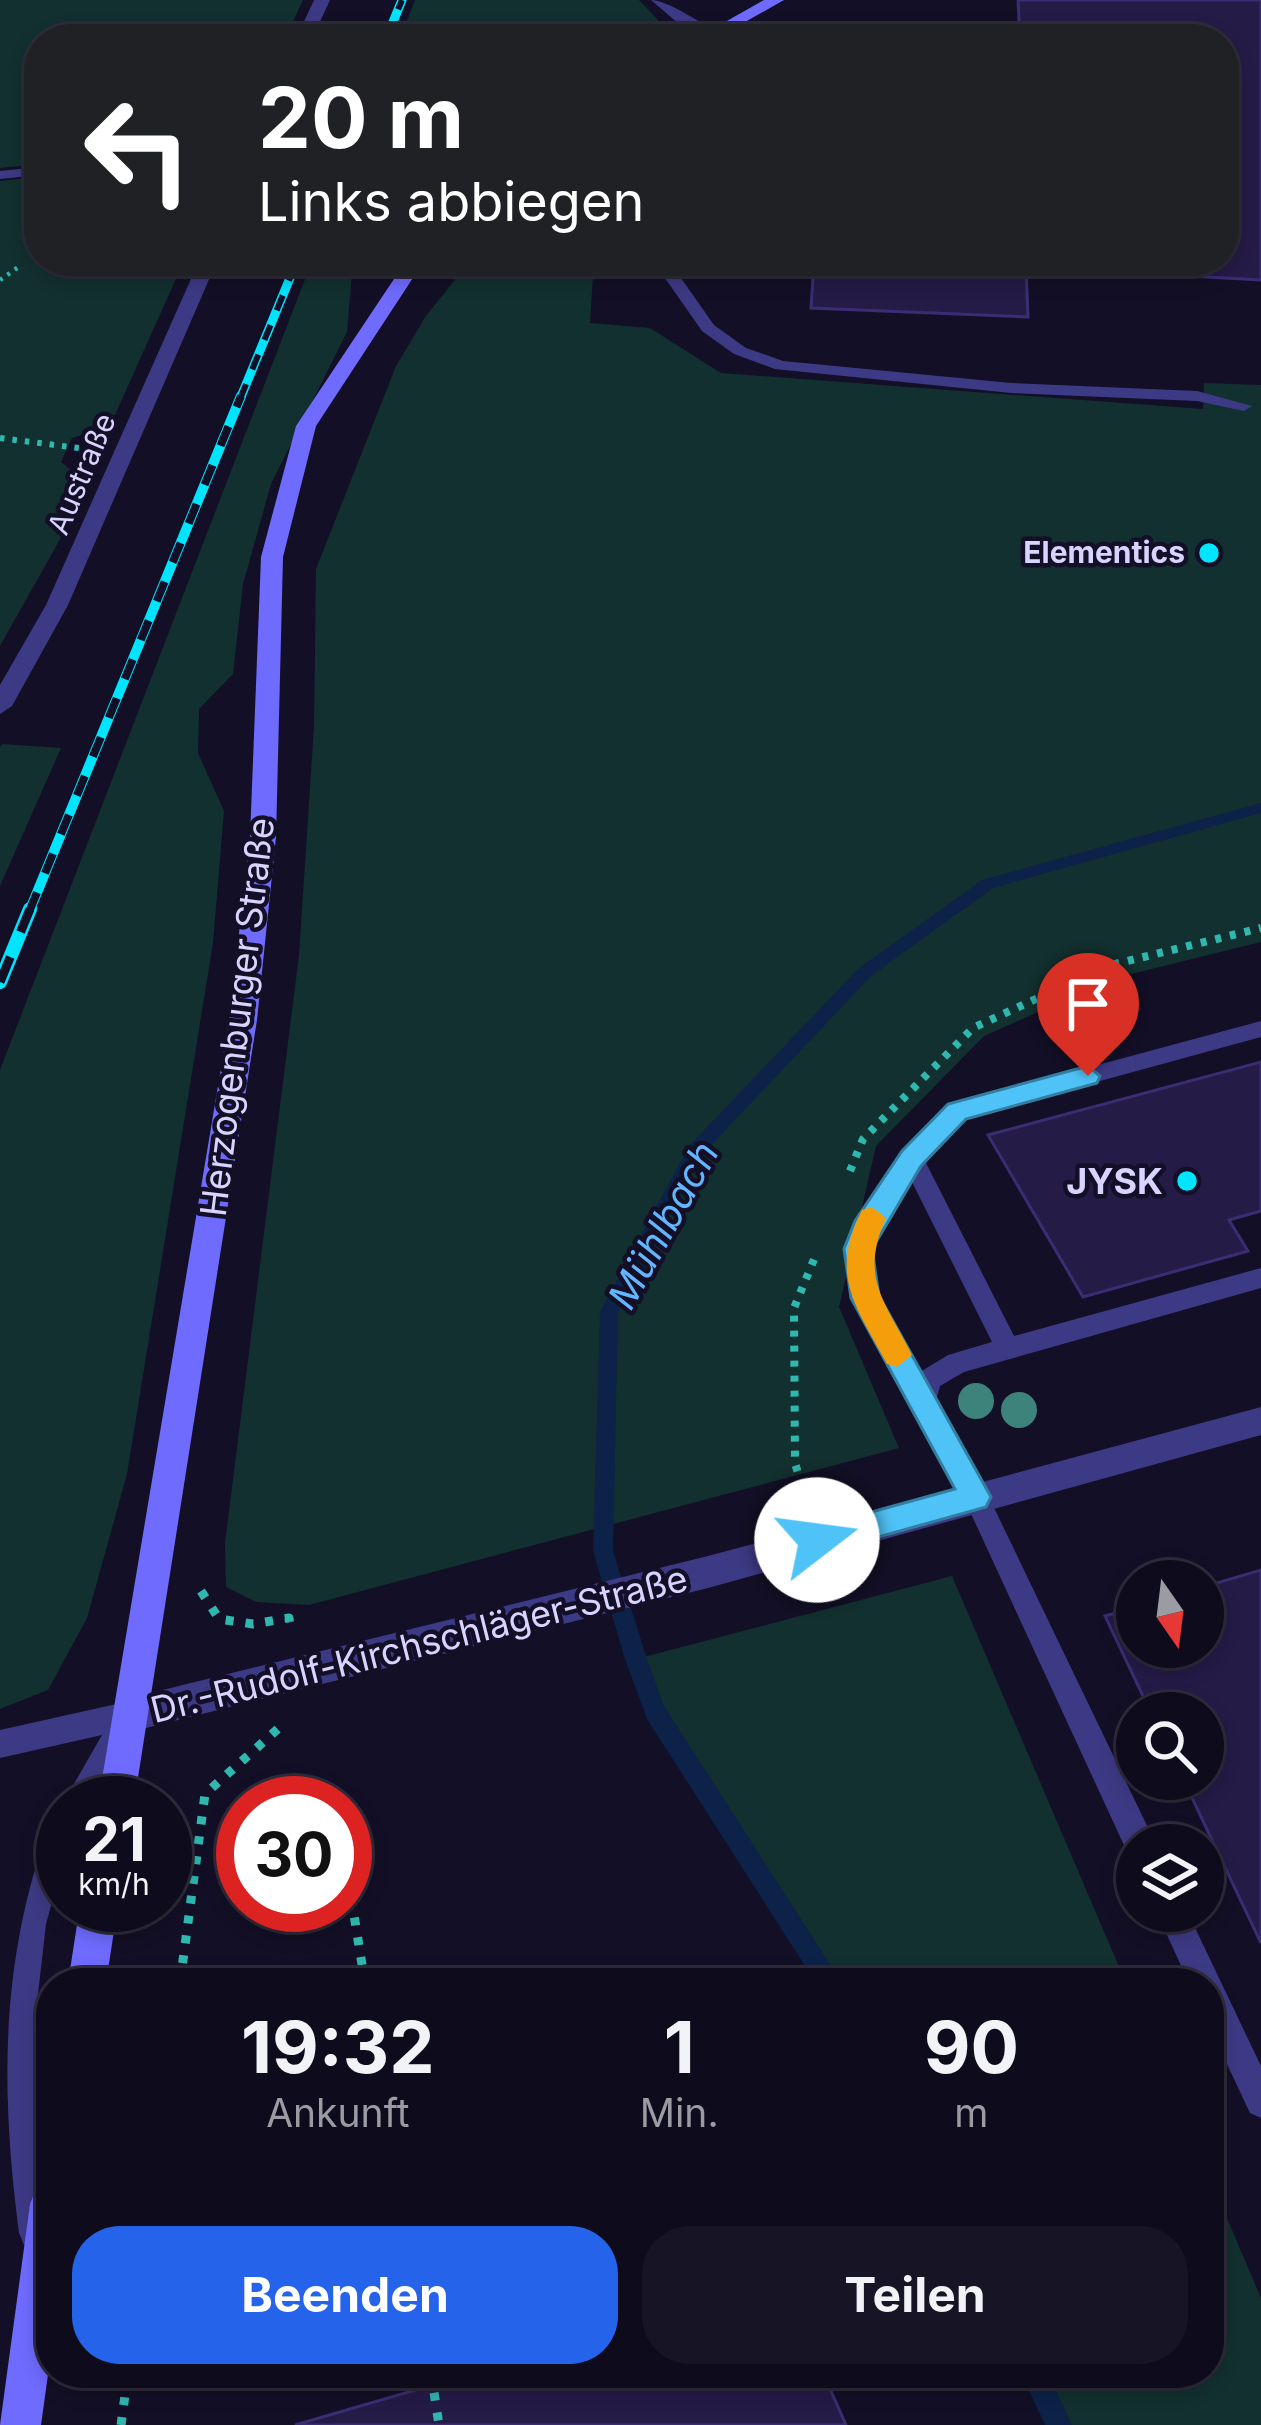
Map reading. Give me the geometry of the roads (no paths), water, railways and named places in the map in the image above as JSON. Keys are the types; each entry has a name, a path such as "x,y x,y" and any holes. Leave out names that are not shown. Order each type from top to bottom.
{"street":[{"path":"732,24 776,0"},
{"name":"Austraße","path":"0,706 58,605 201,276"},
{"name":"Herzogenburger Straße","path":"120,1776 243,1020 263,837 272,556 306,426 406,276"},
{"name":"Dr.-Rudolf-Kirchschläger-Straße","path":"130,1715 708,1572 1261,1420"},
{"path":"89,1968 95,1932"},
{"path":"19,2425 36,2303"}],"lane":[{"path":"657,0 690,24"},
{"path":"672,276 708,328 740,351 781,366 1011,388 1197,396 1244,406"},
{"path":"1130,1824 976,1497 866,1298 859,1269 864,1229 912,1159 957,1111 1261,1029"},
{"path":"912,1159 1008,1348"},
{"path":"923,1402 928,1379 956,1363 1261,1278"},
{"path":"0,1744 130,1715"},
{"path":"94,1776 130,1715"},
{"path":"36,1913 22,1998 18,2078 36,2226"},
{"path":"1181,1932 1198,1968"},
{"path":"1224,2023 1261,2102"}],"waterway":[{"name":"Mühlbach","path":"820,1968 655,1712 636,1659 603,1551 609,1312 695,1151 865,972 988,884 1261,808"},
{"name":"Mühlbach","path":"1041,2388 1059,2425"}],"railway":[{"path":"392,24 402,0"},
{"path":"240,399 291,276"},
{"path":"29,912 241,396"},
{"path":"0,982 30,909"}],"place":[{"name":"Elementics","path":"1209,553"},
{"name":"JYSK","path":"1187,1181"}]}
